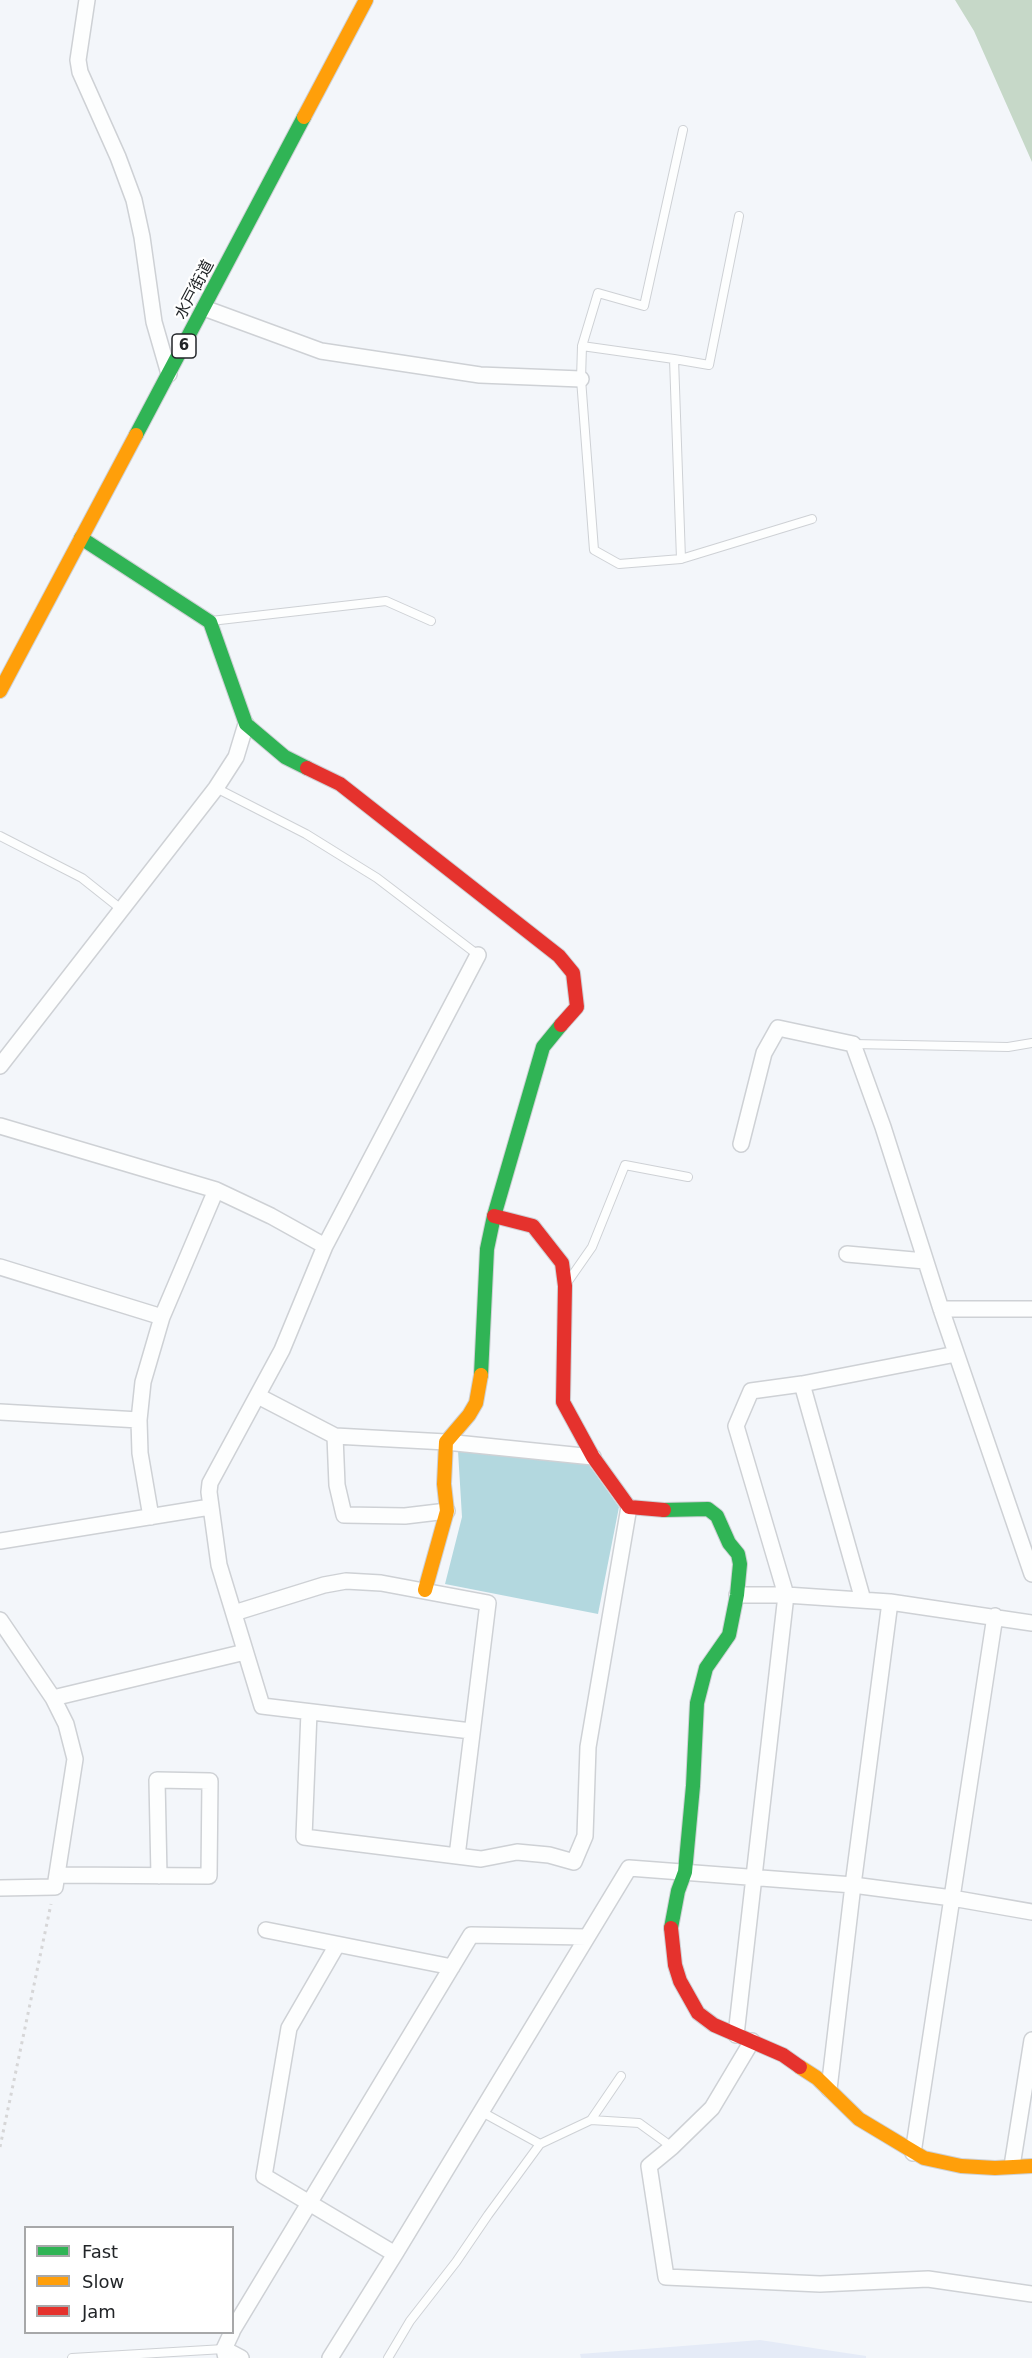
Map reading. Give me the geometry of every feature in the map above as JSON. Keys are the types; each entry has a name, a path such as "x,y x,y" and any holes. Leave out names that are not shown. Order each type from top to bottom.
{"main road":[{"name":"水戸街道","path":"0,691 366,0"},
{"path":"81,538 210,622 246,724 285,757 340,784 559,956 573,973 577,1007 543,1047 494,1215 487,1249 482,1371 476,1403 469,1416 446,1442 444,1484 447,1511 425,1590"},
{"path":"494,1215 533,1226 562,1263 565,1286 563,1402 593,1456 629,1507 654,1510 708,1509 717,1515 729,1543 738,1554 740,1564 737,1595 729,1635 706,1668 697,1703 693,1786 685,1872 678,1891 670,1930 675,1965 680,1981 698,2013 714,2025 783,2055 829,2089 859,2119 913,2153 924,2158 961,2166 995,2168 1032,2166"}],"street":[{"path":"87,0 78,60 80,72 118,157 134,200 142,237 154,322 169,374"},
{"path":"204,308 321,351 480,375 581,380"},
{"path":"0,1065 216,788 236,757 246,724"},
{"path":"471,1731 262,1706 219,1565 208,1492 210,1483 282,1350 326,1246 478,955"},
{"path":"741,1144 764,1053 778,1028 853,1044 883,1127 925,1261 1032,1574"},
{"path":"0,1126 216,1190 326,1246"},
{"path":"151,1517 140,1453 139,1420 142,1382 162,1317 216,1190"},
{"path":"847,1254 925,1261"},
{"path":"0,1267 162,1317"},
{"path":"941,1309 1032,1309"},
{"path":"736,2035 786,1595 736,1426 751,1391 802,1384 956,1354"},
{"path":"802,1384 863,1600"},
{"path":"258,1396 335,1436 446,1442 593,1456"},
{"path":"0,1412 139,1420"},
{"path":"335,1436 337,1485 344,1515 405,1516 447,1511"},
{"path":"0,1541 210,1507"},
{"path":"309,1712 304,1837 481,1859 517,1852 549,1855 574,1862 585,1836 588,1747 629,1507"},
{"path":"234,1613 324,1585 346,1581 381,1582 488,1604 457,1856"},
{"path":"737,1595 786,1595 890,1602 1032,1623"},
{"path":"829,2089 890,1602"},
{"path":"913,2153 995,1616"},
{"path":"0,1620 53,1698 66,1724 75,1760 56,1881"},
{"path":"53,1698 245,1652"},
{"path":"0,1888 56,1881 209,1876 210,1781 158,1780 159,1876"},
{"path":"330,2358 629,1868 853,1885 952,1898 1032,1912"},
{"path":"266,1930 452,1967"},
{"path":"234,2329 471,1935 587,1937"},
{"path":"337,1945 289,2028 264,2176 395,2254"},
{"path":"1012,2166 1032,2040"},
{"path":"752,2041 712,2108 649,2166 666,2277 820,2284 928,2279 1032,2294"},
{"path":"231,2334 225,2353 241,2358"}],"lane":[{"path":"683,130 644,306 598,293 582,346 581,380 594,550 619,564 681,559 812,519"},
{"path":"582,346 709,365 739,216"},
{"path":"674,359 681,559"},
{"path":"210,622 386,601 431,621"},
{"path":"216,788 306,834 377,878 478,955"},
{"path":"0,836 82,878 121,909"},
{"path":"853,1044 1008,1047 1032,1043"},
{"path":"565,1286 592,1246 625,1165 688,1177"},
{"path":"591,2120 621,2076"},
{"path":"482,2112 540,2144"},
{"path":"388,2358 410,2321 456,2262 540,2144 591,2120 639,2123 672,2147"},
{"path":"72,2358 225,2353"}],"path":[{"path":"0,2147 56,1881"}],"shaded area":[{"path":"760,2340 866,2356 866,2358 581,2358 580,2354"}],"green space":[{"path":"955,0 1032,0 1032,162 974,31"}],"water":[{"path":"458,1451 589,1465 619,1507 598,1614 445,1584 462,1517"}],"traffic: fast":[{"path":"136,435 304,117"},
{"path":"81,538 210,622 246,724 285,757 307,768"},
{"path":"481,1375 487,1249 494,1216 543,1047 561,1025"},
{"path":"664,1510 708,1509 717,1516 729,1543 738,1554 740,1564 729,1635 706,1668 697,1703 693,1786 685,1872 678,1891 671,1928"}],"traffic: slow":[{"path":"304,117 366,0"},
{"path":"0,691 136,435"},
{"path":"425,1590 447,1511 444,1484 446,1442 476,1403 481,1375"},
{"path":"800,2067 817,2078 859,2119 924,2158 961,2166 995,2168 1032,2166"}],"traffic: jam":[{"path":"307,768 340,784 559,956 573,973 577,1007 561,1025"},
{"path":"494,1216 533,1226 562,1263 565,1286 563,1402 593,1457 629,1507 664,1510"},
{"path":"671,1928 675,1965 680,1981 698,2013 714,2025 783,2055 800,2067"}]}
